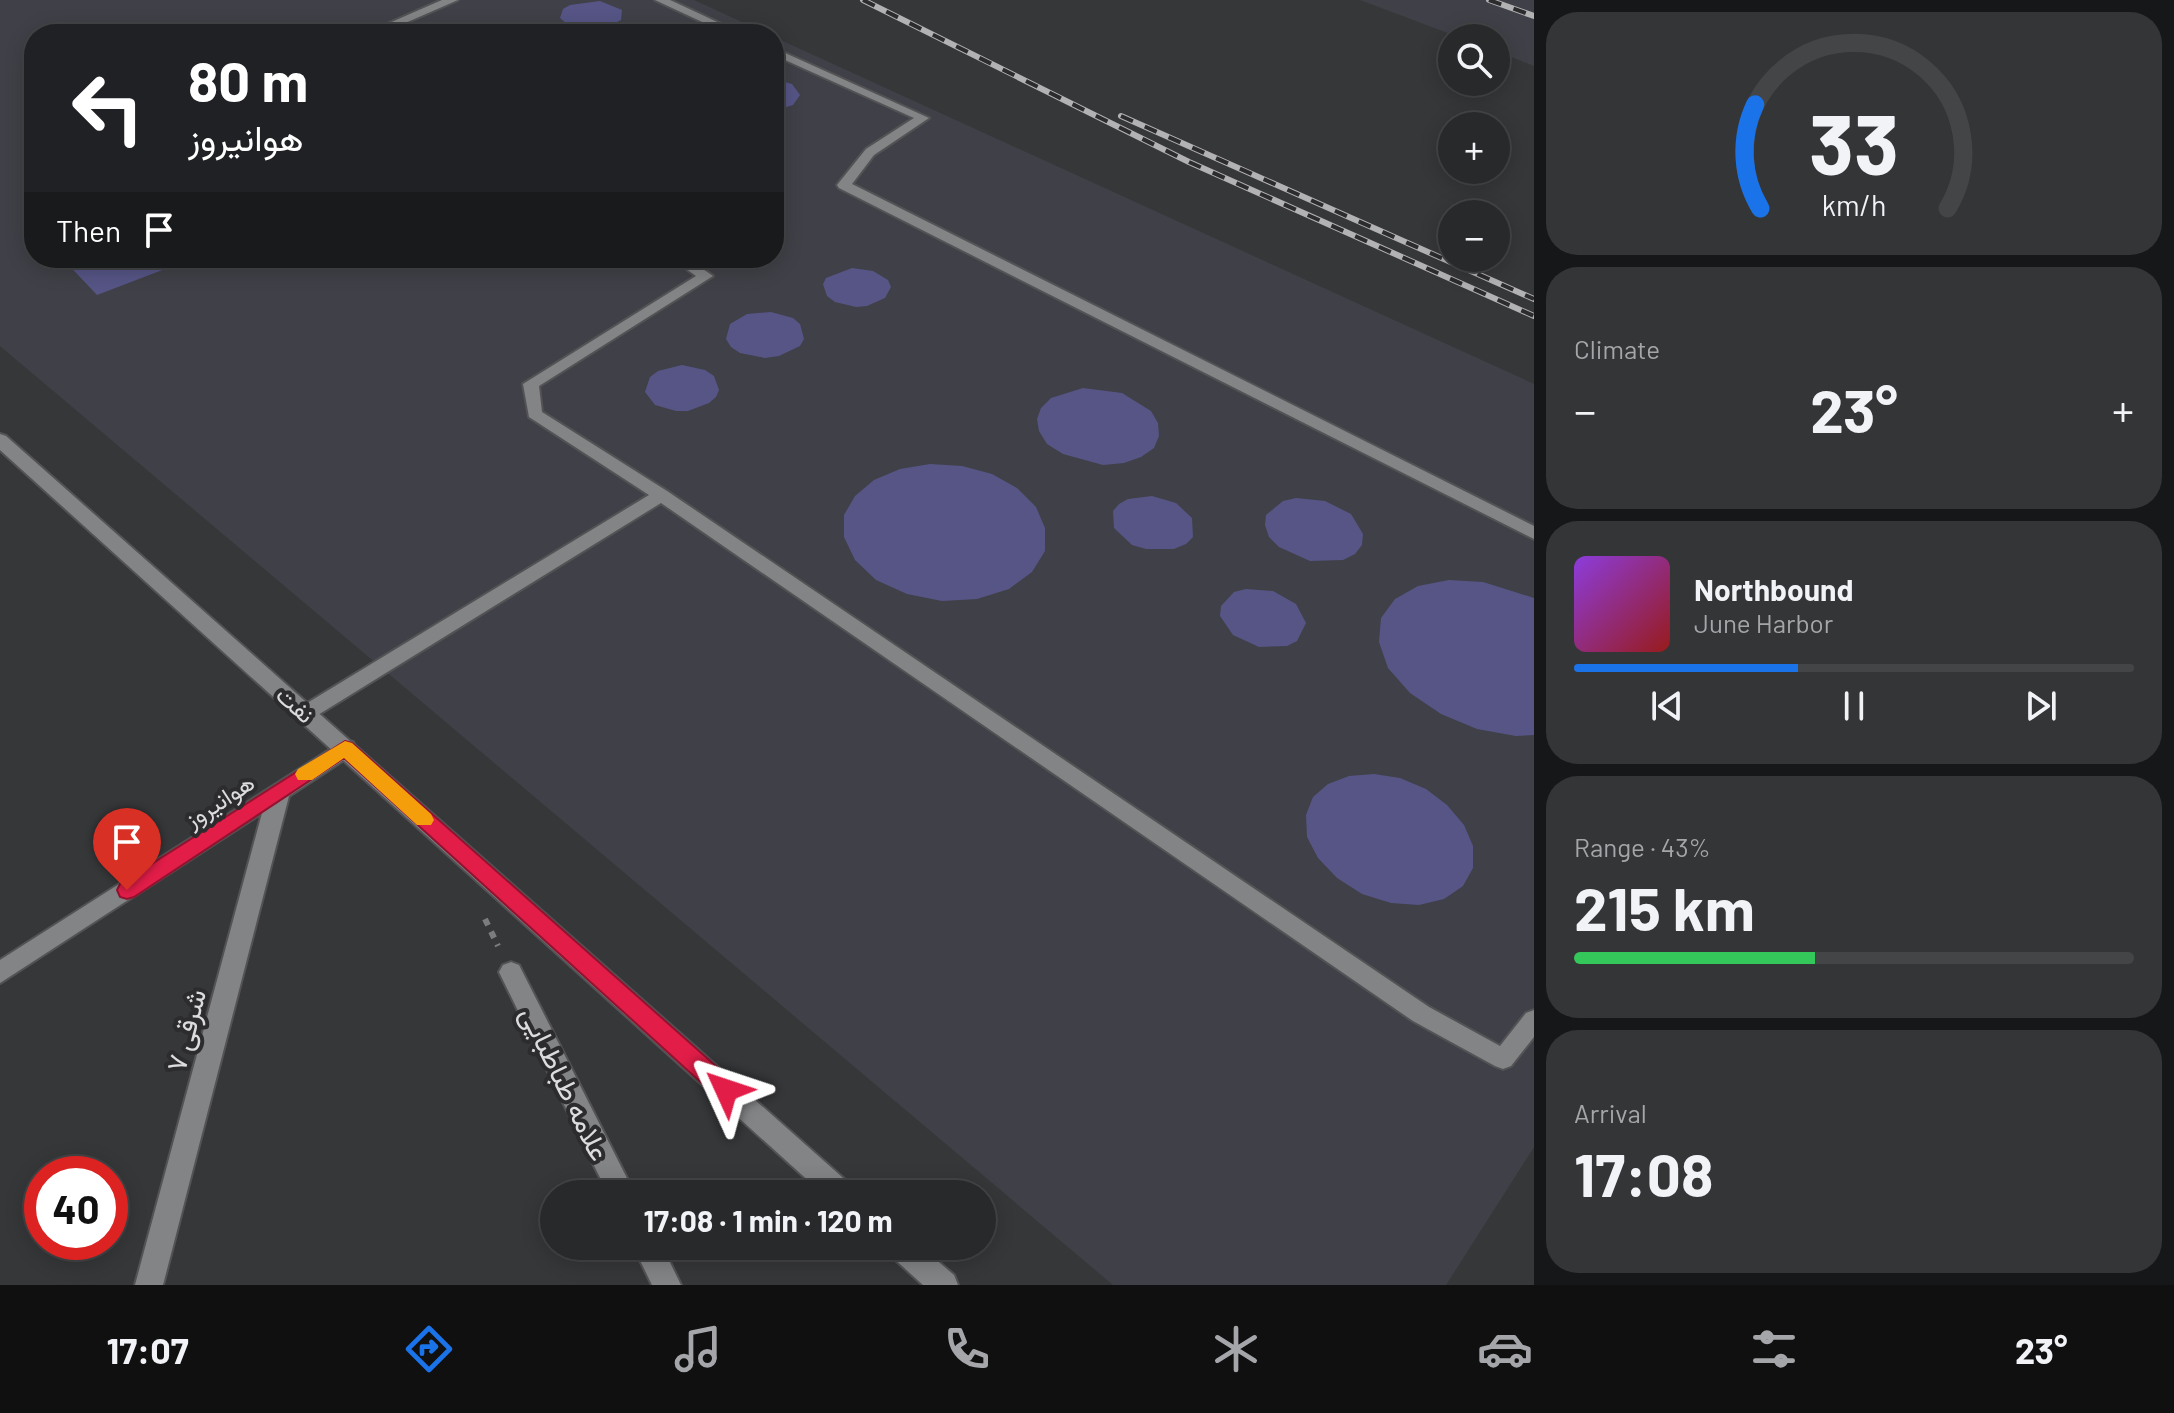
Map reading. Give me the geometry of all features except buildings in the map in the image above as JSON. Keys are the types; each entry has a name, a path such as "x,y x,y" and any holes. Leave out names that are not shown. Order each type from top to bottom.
{"street":[{"name":"نفت","path":"0,440 826,1180"},
{"name":"هوانیروز","path":"0,973 345,748"},
{"name":"۷ شرقی","path":"149,1285 279,791"},
{"name":"علامه طباطبایی","path":"511,972 615,1180"},
{"path":"654,1260 667,1285"},
{"path":"916,1260 944,1285"}],"lane":[{"path":"394,24 452,0"},
{"path":"661,0 715,24"},
{"path":"784,55 923,118 870,152 844,185 1534,533"},
{"path":"694,268 706,276 531,384 534,414 661,495 1421,1014 1503,1059 1534,1020"},
{"path":"306,713 661,495"}],"shaded area":[{"path":"0,0 694,0 746,24 24,24 24,268 784,268 784,42 1534,384 1534,1147 1446,1285 1113,1285 996,1186 996,1180 989,1180 0,346"},
{"path":"1360,0 1534,0 1534,66 1510,57 1510,24 1438,24 1438,29"}],"railway":[{"path":"863,0 1189,162 1534,316"},
{"path":"1489,0 1534,16"},
{"path":"1121,116 1534,299"}],"slow traffic":[{"path":"305,774 345,748 424,820"}],"route":[{"path":"127,890 345,748 726,1090"}]}
